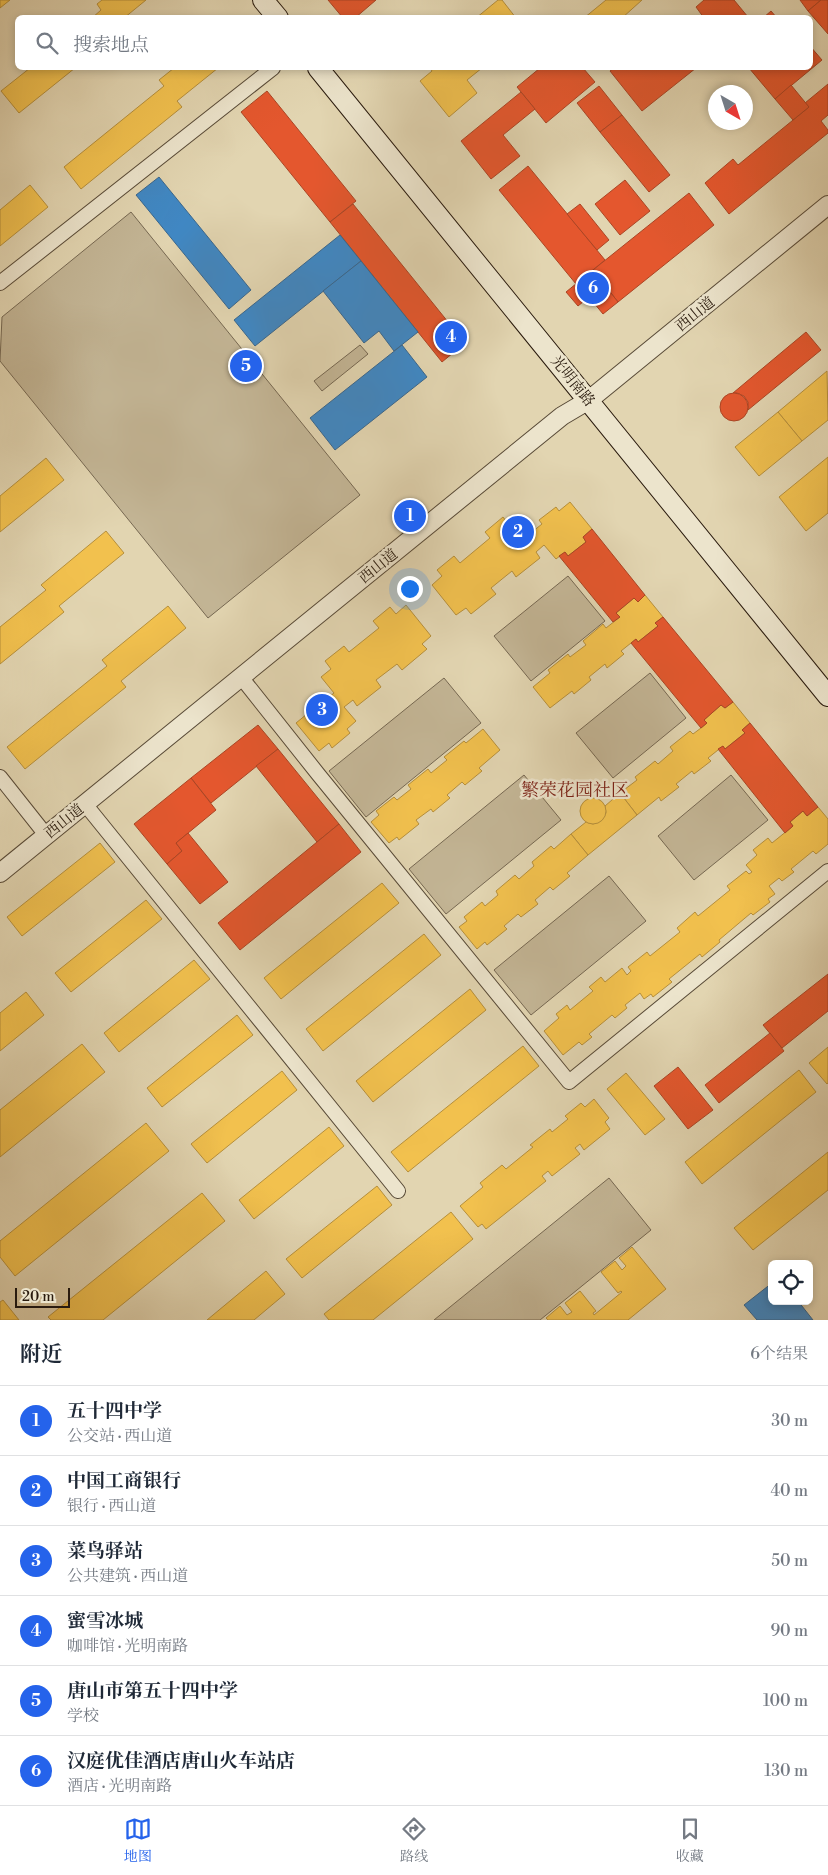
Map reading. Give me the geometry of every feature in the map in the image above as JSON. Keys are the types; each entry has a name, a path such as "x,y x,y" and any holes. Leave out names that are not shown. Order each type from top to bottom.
{"main road":[{"path":"263,0 276,15"},
{"name":"光明南路","path":"320,70 828,696"}],"street":[{"path":"0,284 269,70"},
{"name":"西山道","path":"0,873 562,416 589,400 828,205"},
{"path":"242,677 318,774 569,1082 828,871"},
{"path":"0,777 46,835"},
{"path":"85,804 398,1191"}],"shaded area":[{"path":"131,212 360,495 208,618 0,361 2,317"},
{"path":"360,345 368,354 322,391 314,381"},
{"path":"568,576 605,621 531,681 494,636"},
{"path":"650,673 686,718 613,778 576,733"},
{"path":"444,678 481,723 366,817 329,771"},
{"path":"524,775 561,820 446,914 409,869"},
{"path":"731,775 768,820 694,880 658,836"},
{"path":"609,876 646,921 531,1015 494,970"},
{"path":"609,1178 651,1230 540,1320 434,1320"}],"building: 住宅":[{"path":"0,0 10,0 0,8"},
{"path":"102,0 146,0 128,15 95,15 101,10 97,4"},
{"path":"498,0 502,0 514,15 480,15"},
{"path":"606,0 642,0 625,15 588,15"},
{"path":"27,70 73,70 19,113 1,91"},
{"path":"172,70 216,70 177,101 182,107 81,189 64,167 164,86 159,80"},
{"path":"480,70 467,80 477,93 449,117 420,81 432,71"},
{"path":"30,185 48,207 0,246 0,210"},
{"path":"827,371 828,420 802,441 778,412"},
{"path":"778,412 802,441 759,476 735,447"},
{"path":"828,457 828,513 806,531 779,497"},
{"path":"46,458 64,480 0,532 0,496"},
{"path":"570,502 592,529 583,537 586,542 568,556 565,552 556,559 544,545 536,552 540,558 516,577 512,571 491,588 496,594 471,614 466,608 456,615 432,585 442,576 437,570 454,556 460,563 490,538 485,532 503,517 509,525 520,516 532,532 542,524 539,520 556,507 559,511"},
{"path":"106,531 124,553 59,606 64,612 0,664 0,627 46,590 41,585"},
{"path":"645,595 663,617 655,623 658,626 638,642 636,639 621,651 624,654 607,668 605,664 589,677 591,680 574,694 572,691 550,708 533,687 550,673 548,670 568,654 570,657 586,645 583,641 603,624 606,628 620,617 616,613 634,598 638,602"},
{"path":"406,605 431,636 422,644 427,649 402,670 397,664 376,680 381,687 357,706 353,700 344,707 356,721 347,729 350,733 332,748 329,743 319,751 296,723 307,714 305,710 321,697 324,701 334,693 321,677 331,669 325,661 344,646 349,652 379,628 373,621 390,607 396,614"},
{"path":"168,606 186,628 121,681 126,687 25,769 7,747 107,666 102,660"},
{"path":"733,702 750,723 742,730 745,733 725,749 723,746 708,758 711,761 694,774 692,771 676,784 679,787 661,801 659,797 637,815 620,793 637,780 635,777 655,761 658,764 673,751 670,747 690,731 693,734 707,723 704,720 721,705 725,708"},
{"path":"483,729 500,750 479,768 482,771 465,785 462,782 447,795 450,798 433,812 431,809 416,820 419,824 399,840 397,837 389,843 371,822 379,815 376,811 394,797 397,800 411,789 408,785 428,769 431,773 447,760 444,757"},
{"path":"620,793 637,815 588,855 571,834 586,822 593,824 601,821 606,813 605,806"},
{"path":"593,798 602,802 606,811 602,820 593,824 584,820 580,811 584,802"},
{"path":"818,807 828,819 828,844 816,854 813,851 791,869 794,872 782,881 779,878 769,886 775,894 768,899 770,902 753,915 751,913 702,957 700,954 669,979 672,982 653,997 651,994 644,999 640,993 625,1005 627,1008 615,1018 612,1015 589,1034 592,1037 582,1045 579,1042 563,1055 544,1031 559,1018 556,1014 567,1005 570,1010 593,991 589,987 601,977 605,982 622,968 627,975 631,971 628,967 647,952 650,956 680,932 677,928 695,912 698,916 730,890 727,886 746,871 749,874 752,872 746,865 757,855 753,850 768,838 772,843 793,826 790,822 803,811 807,816"},
{"path":"571,834 588,855 567,873 570,876 553,890 550,887 535,900 538,904 521,917 518,914 504,926 507,929 487,945 485,942 477,949 459,927 467,921 464,917 482,902 485,906 498,895 496,891 515,875 519,879 534,866 532,862 551,846 554,849"},
{"path":"100,843 115,862 22,936 7,917"},
{"path":"382,883 399,903 281,999 264,978"},
{"path":"146,900 162,919 71,992 55,973"},
{"path":"424,934 441,955 323,1051 306,1029"},
{"path":"194,960 210,979 119,1052 104,1033"},
{"path":"470,989 486,1010 373,1102 356,1081"},
{"path":"26,992 44,1015 0,1051 0,1013"},
{"path":"237,1015 253,1035 162,1107 147,1088"},
{"path":"82,1044 105,1072 0,1157 0,1110"},
{"path":"523,1046 539,1066 408,1172 391,1152"},
{"path":"828,1047 828,1083 827,1084 809,1063"},
{"path":"799,1070 816,1092 702,1184 685,1162"},
{"path":"282,1071 297,1090 207,1163 191,1144"},
{"path":"626,1073 665,1119 645,1135 607,1089"},
{"path":"594,1099 609,1118 605,1122 610,1129 584,1150 580,1144 575,1148 580,1154 552,1176 548,1171 542,1176 546,1181 486,1229 482,1224 478,1227 460,1206 483,1187 480,1183 502,1165 506,1169 533,1147 530,1145 550,1129 552,1132 568,1119 565,1116 581,1103 585,1107"},
{"path":"146,1123 169,1151 15,1276 0,1257 0,1241"},
{"path":"329,1127 344,1146 254,1219 239,1200"},
{"path":"828,1152 828,1190 753,1250 734,1228"},
{"path":"377,1186 392,1205 302,1278 286,1259"},
{"path":"202,1193 225,1221 103,1320 51,1320 48,1317"},
{"path":"451,1212 473,1239 373,1320 329,1320 324,1314"},
{"path":"632,1247 666,1289 628,1320 548,1320 546,1318 560,1306 567,1315 572,1312 565,1303 580,1291 596,1311 593,1313 594,1315 622,1292 618,1293 601,1272 615,1261 622,1270 626,1266 619,1258"},
{"path":"266,1271 285,1294 254,1320 207,1320"},
{"path":"3,1300 19,1320 0,1320 0,1302"}],"building: 商业":[{"path":"328,0 376,0 358,15 340,15"},
{"path":"704,0 734,0 746,15 702,15 696,7"},
{"path":"800,0 821,0 808,11"},
{"path":"821,0 828,0 828,34 813,15 808,11"},
{"path":"771,11 774,15 766,15"},
{"path":"813,50 822,60 813,67"},
{"path":"538,70 585,70 595,82 546,123 517,87"},
{"path":"611,70 693,70 642,111 610,71"},
{"path":"751,70 810,70 775,99"},
{"path":"828,84 828,115 821,121 828,130 828,133 729,214 705,183 733,159 738,165 809,107 805,103"},
{"path":"791,85 809,107 793,120 775,99"},
{"path":"599,86 622,115 600,132 577,103"},
{"path":"267,91 356,201 330,222 241,112"},
{"path":"521,92 535,109 503,135 520,156 491,179 461,141"},
{"path":"622,115 670,175 649,192 600,132"},
{"path":"528,166 605,260 576,284 499,190"},
{"path":"625,180 650,211 620,235 595,204"},
{"path":"689,193 714,225 618,302 593,270"},
{"path":"353,204 465,343 442,362 330,222"},
{"path":"580,204 609,240 597,250 567,214"},
{"path":"593,270 618,302 603,314 589,297 578,306 566,292"},
{"path":"806,332 821,350 748,410 748,402 744,396 733,393"},
{"path":"734,393 744,397 748,407 744,417 734,421 724,417 720,407 724,397"},
{"path":"592,529 645,595 638,602 634,598 616,613 620,617 613,622 559,556 565,552 568,556 586,542 583,537"},
{"path":"663,617 733,702 725,708 721,705 704,720 707,723 701,728 631,643 636,639 638,642 658,626 655,623"},
{"path":"750,723 818,807 807,816 803,811 790,822 793,826 785,833 718,749 723,746 725,749 745,733 742,730"},
{"path":"258,725 278,749 211,803 191,778"},
{"path":"278,749 339,824 317,842 256,766"},
{"path":"191,778 216,810 176,843 182,851 167,864 134,824"},
{"path":"339,824 361,852 240,950 218,923"},
{"path":"188,833 228,882 200,904 167,864 182,851 176,843"},
{"path":"828,974 828,1011 782,1048 763,1025"},
{"path":"770,1033 784,1051 719,1103 705,1085"},
{"path":"678,1067 713,1110 688,1129 654,1086"}],"building: 学校":[{"path":"159,177 251,290 229,309 136,195"},
{"path":"340,235 361,261 255,346 234,320"},
{"path":"361,261 418,332 394,351 379,331 364,343 323,291"},
{"path":"402,345 427,377 335,450 310,418"},
{"path":"768,1286 768,1305 801,1305 813,1320 757,1320 744,1305"}],"place":[{"name":"汉庭优佳酒店唐山火车站店","path":"593,288"},
{"name":"蜜雪冰城","path":"451,337"},
{"name":"唐山市第五十四中学","path":"246,366"},
{"name":"五十四中学","path":"410,516"},
{"name":"中国工商银行","path":"518,532"},
{"name":"菜鸟驿站","path":"322,710"}],"district":[{"name":"繁荣花园社区","path":"575,790"}]}
